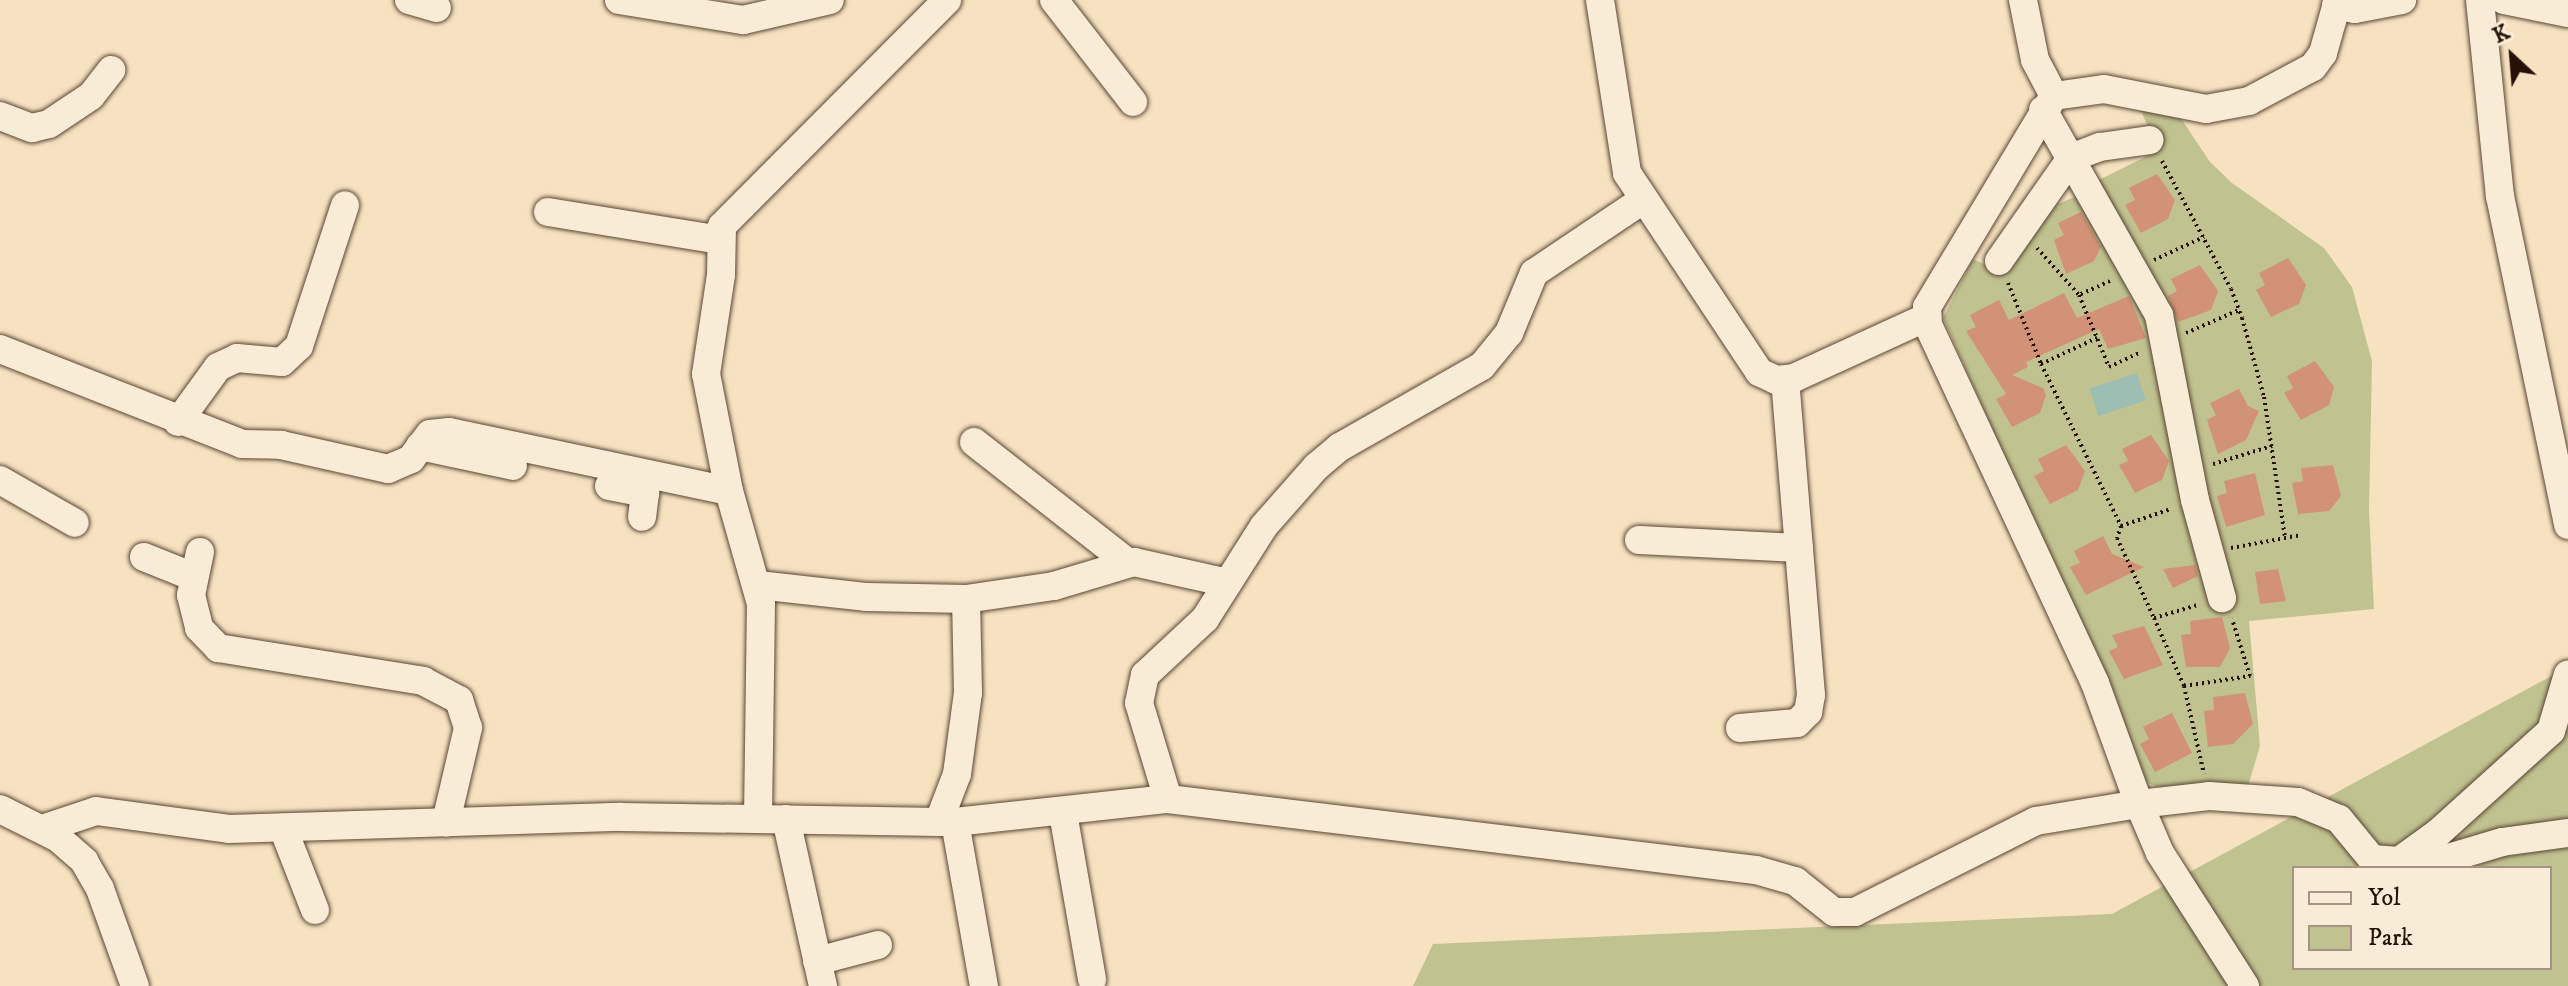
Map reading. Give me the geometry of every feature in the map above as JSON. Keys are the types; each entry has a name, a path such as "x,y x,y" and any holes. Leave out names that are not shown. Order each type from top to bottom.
{"street":[{"path":"409,0 437,8"},
{"path":"619,0 743,20 830,0"},
{"path":"878,945 820,973 772,818 758,585 729,491 706,374 721,275 720,240 730,214 947,0"},
{"path":"1054,0 1133,102"},
{"path":"1600,0 1625,163 1641,201 1696,273 1755,368 1769,378 1785,380 1927,317"},
{"path":"2023,0 2035,60 2048,103 2071,158 2133,270 2167,341 2195,500 2222,598"},
{"path":"2245,986 2166,863 2139,804 2099,694 1927,317 1931,300 2048,103 2104,89 2206,109 2249,101 2313,67 2323,53 2337,3 2355,9 2402,0"},
{"path":"2480,0 2500,196 2568,525"},
{"path":"2504,0 2568,13"},
{"path":"0,116 32,128 49,124 91,96 111,70"},
{"path":"1999,261 2071,158 2100,147 2150,140"},
{"path":"1168,799 1141,714 1140,684 1205,619 1264,526 1327,456 1482,366 1509,333 1534,273 1641,201"},
{"path":"178,422 218,367 237,358 282,362 299,346 345,205"},
{"path":"548,212 720,240"},
{"path":"0,349 229,441 281,445 388,469 411,459 430,434 449,432 729,491"},
{"path":"1740,728 1797,723 1808,712 1811,695 1785,380"},
{"path":"974,442 1127,562 1228,583"},
{"path":"420,446 645,493 642,517"},
{"path":"0,480 75,523"},
{"path":"1639,540 1799,548"},
{"path":"144,557 195,564 199,628 218,648 423,681 459,700 468,728 446,822"},
{"path":"758,585 867,597 966,599 1054,586 1127,562"},
{"path":"966,599 969,671 957,774 947,822 984,986"},
{"path":"42,829 96,811 229,829 446,822 772,818 947,822 1063,813 1168,799 1756,870 1795,881 1845,915 2036,821 2209,796 2274,799 2323,809 2339,819 2358,848 2393,866 2415,852 2551,731 2568,674"},
{"path":"0,809 42,829 92,872 135,986"},
{"path":"1063,813 1092,980"},
{"path":"283,828 315,910"},
{"path":"2422,866 2502,842 2568,833"}],"path":[{"path":"2150,140 2204,237 2239,310 2272,446 2285,538"},
{"path":"2023,226 2079,295 2109,367 2239,310"},
{"path":"2079,295 2204,237"},
{"path":"1999,261 2041,364 2121,526 2117,538 2184,686 2209,796"},
{"path":"2041,364 2097,338"},
{"path":"2190,471 2272,446"},
{"path":"2121,526 2195,500"},
{"path":"2209,551 2301,535"},
{"path":"2154,618 2222,598 2250,676 2184,686"}],"green space":[{"path":"2140,109 2180,117 2210,162 2232,183 2324,248 2352,287 2372,361 2369,510 2374,609 2249,621 2260,746 2248,786 2161,788 2142,781 2112,697 1943,318 1973,259 1992,268 2050,207 2080,195 2140,295 2211,529 2180,359 2095,182 2159,150"},
{"path":"2568,667 2568,986 1413,986 1433,944 2112,914"}],"water":[{"path":"2137,373 2146,401 2098,416 2089,388"}],"building":[{"path":"2157,174 2175,200 2168,219 2141,233 2125,205 2135,200 2129,188"},
{"path":"2081,212 2101,247 2094,261 2066,274 2054,240 2064,235 2058,223"},
{"path":"2288,258 2306,285 2299,304 2271,317 2256,290 2265,285 2259,273"},
{"path":"2200,265 2218,291 2211,310 2178,322 2168,296 2177,291 2171,279"},
{"path":"2064,293 2077,318 2129,296 2146,338 2108,349 2099,329 2026,362 2028,367 2012,375 2043,388 2046,395 2040,413 2012,427 1996,399 2006,394 1966,331 1976,327 1970,315 1999,300 2009,320"},
{"path":"2315,361 2334,387 2329,405 2301,420 2284,393 2293,388 2287,376"},
{"path":"2239,389 2248,406 2259,411 2246,440 2218,454 2207,420 2216,415 2210,403"},
{"path":"2151,435 2169,461 2162,480 2135,493 2119,465 2128,461 2122,449"},
{"path":"2066,445 2085,471 2078,490 2050,504 2034,476 2044,471 2038,459"},
{"path":"2333,465 2341,496 2329,511 2298,514 2292,483 2303,481 2301,468"},
{"path":"2255,473 2265,515 2226,527 2217,496 2227,493 2224,481"},
{"path":"2103,536 2112,554 2144,567 2086,595 2070,567 2080,563 2074,551"},
{"path":"2195,565 2198,576 2173,588 2163,569"},
{"path":"2278,569 2286,601 2260,604 2255,572"},
{"path":"2222,617 2230,648 2220,667 2186,667 2181,635 2191,634 2190,621"},
{"path":"2144,626 2163,665 2124,679 2109,651 2118,647 2112,635"},
{"path":"2245,693 2253,724 2233,744 2208,747 2204,711 2214,710 2213,697"},
{"path":"2172,713 2192,753 2155,772 2140,744 2149,739 2143,727"}]}
